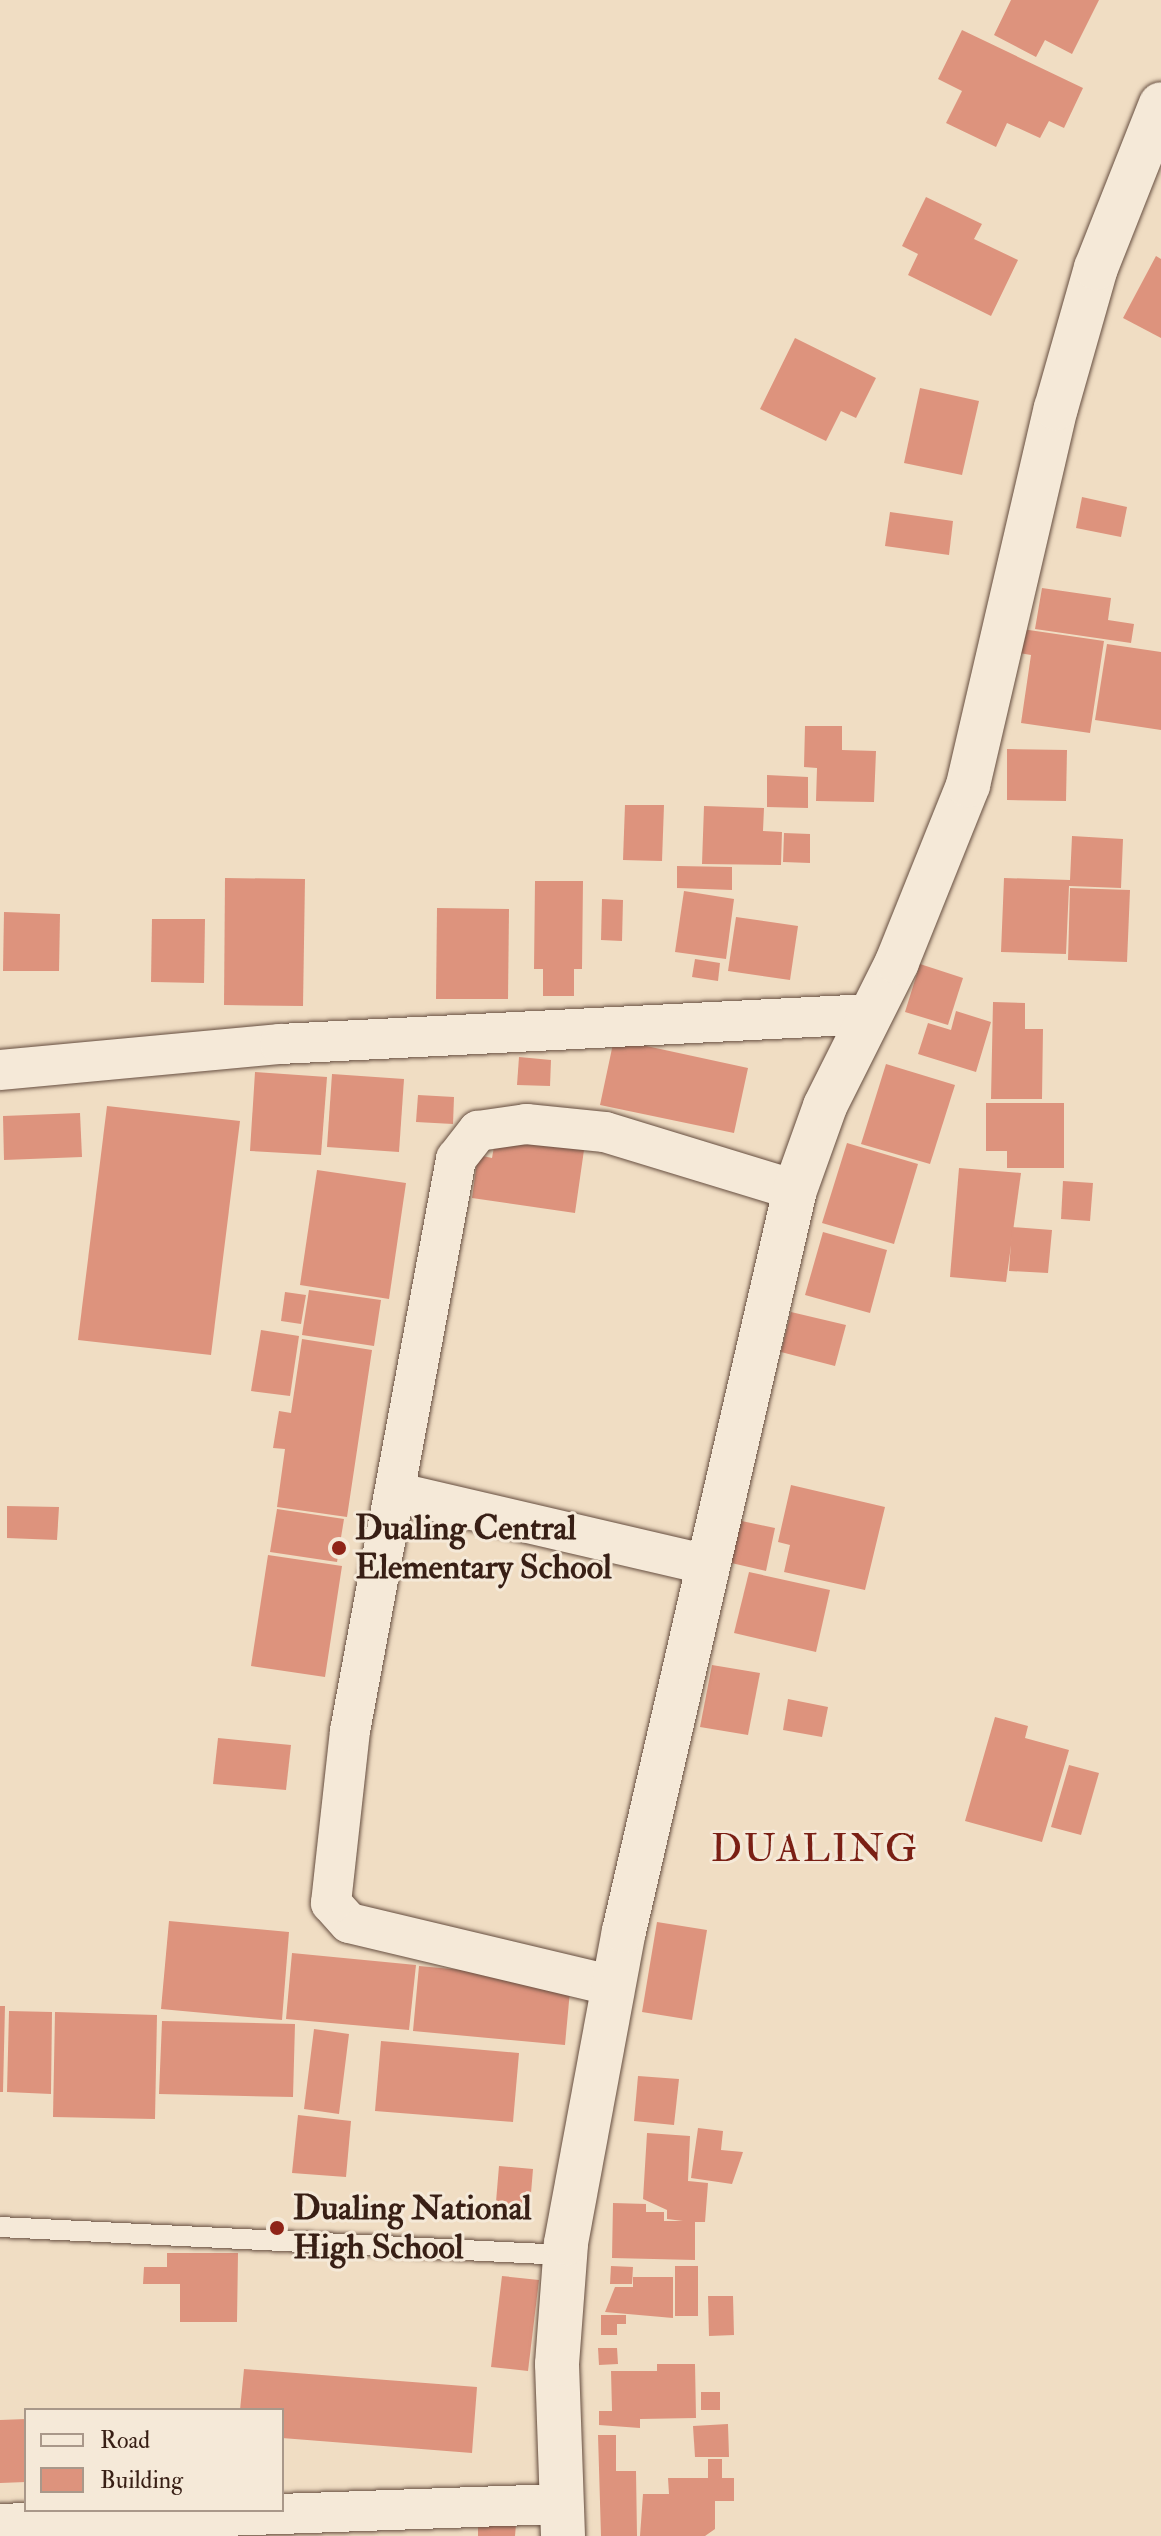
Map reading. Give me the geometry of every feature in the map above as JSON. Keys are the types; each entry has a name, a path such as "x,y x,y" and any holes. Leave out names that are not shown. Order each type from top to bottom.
{"street":[{"path":"0,2524 561,2520 557,2364 565,2255 614,1986 795,1190 825,1106 942,862 968,785 1056,408 1096,268 1161,104"},
{"path":"0,1070 295,1043 870,1014"},
{"path":"614,1986 349,1923 331,1903 350,1731 399,1493 456,1159 478,1131 526,1124 605,1132 795,1190"},
{"path":"399,1493 708,1565"}],"lane":[{"path":"0,2227 565,2255"}],"building":[{"path":"1011,0 1099,0 1072,54 1045,40 1036,57 994,35"},
{"path":"962,30 1083,88 1064,128 1049,121 1040,138 1007,123 996,147 946,123 962,91 938,79"},
{"path":"926,197 982,224 974,239 1018,260 991,316 908,275 918,254 902,246"},
{"path":"1156,256 1161,259 1161,338 1123,318"},
{"path":"795,338 876,378 856,418 841,411 826,441 760,409"},
{"path":"920,388 979,401 962,475 904,463"},
{"path":"1082,497 1127,507 1121,537 1076,528"},
{"path":"890,512 953,521 949,555 885,546"},
{"path":"1042,588 1111,598 1108,620 1134,624 1131,643 1035,629"},
{"path":"1022,629 1104,641 1090,733 1021,723 1031,655 1019,653"},
{"path":"1107,644 1161,652 1161,730 1095,720"},
{"path":"805,726 842,726 842,750 876,751 874,802 816,801 817,768 804,767"},
{"path":"1007,749 1067,750 1066,801 1007,800"},
{"path":"767,775 808,777 808,808 767,807"},
{"path":"625,805 664,805 662,861 623,860"},
{"path":"704,806 764,808 763,831 782,832 781,865 702,864"},
{"path":"784,833 810,834 810,863 783,862"},
{"path":"1072,836 1123,839 1121,888 1069,886 1066,954 1001,952 1004,878 1070,880"},
{"path":"677,866 732,867 732,890 677,888"},
{"path":"225,878 305,879 303,1006 224,1005"},
{"path":"535,881 583,881 582,969 574,969 574,996 543,996 543,969 534,969"},
{"path":"1070,888 1130,890 1127,962 1068,960"},
{"path":"684,891 734,899 726,959 675,952"},
{"path":"602,899 623,900 622,941 601,940"},
{"path":"437,908 509,909 508,999 436,999"},
{"path":"4,912 60,914 59,971 3,971"},
{"path":"736,917 798,926 790,980 728,971"},
{"path":"152,919 205,919 204,983 151,982"},
{"path":"695,959 720,963 718,981 692,977"},
{"path":"920,964 963,978 948,1025 905,1012"},
{"path":"993,1002 1025,1003 1025,1029 1043,1029 1042,1099 991,1099"},
{"path":"956,1011 991,1022 976,1072 918,1054 928,1023 951,1030"},
{"path":"614,1039 748,1068 734,1133 600,1105"},
{"path":"519,1057 551,1060 550,1086 517,1085"},
{"path":"886,1064 955,1085 930,1164 861,1144"},
{"path":"255,1072 327,1077 321,1155 250,1151"},
{"path":"332,1074 404,1079 399,1152 327,1147"},
{"path":"418,1095 454,1097 453,1124 416,1122"},
{"path":"986,1103 1064,1103 1064,1168 1007,1168 1007,1151 986,1151"},
{"path":"107,1106 240,1121 211,1355 78,1340"},
{"path":"80,1113 82,1157 4,1160 3,1116"},
{"path":"497,1130 585,1143 575,1213 472,1198 478,1155 492,1158"},
{"path":"847,1143 918,1164 894,1244 822,1223"},
{"path":"959,1168 1021,1173 1006,1282 950,1277"},
{"path":"317,1170 406,1183 389,1299 300,1285"},
{"path":"1063,1181 1093,1183 1090,1221 1061,1219"},
{"path":"1012,1227 1052,1230 1048,1273 1009,1271"},
{"path":"823,1232 887,1250 870,1313 805,1295"},
{"path":"309,1290 381,1300 374,1346 302,1335"},
{"path":"285,1292 306,1295 301,1324 281,1321"},
{"path":"791,1312 846,1325 835,1366 781,1352"},
{"path":"261,1330 299,1336 290,1396 251,1391"},
{"path":"302,1339 372,1350 347,1517 277,1507 285,1449 273,1448 279,1411 291,1413"},
{"path":"791,1485 885,1507 865,1590 784,1572 790,1545 778,1542"},
{"path":"7,1506 59,1507 57,1540 7,1538"},
{"path":"277,1509 344,1519 337,1562 270,1552"},
{"path":"737,1520 775,1528 766,1571 727,1562"},
{"path":"268,1555 342,1566 325,1677 251,1666"},
{"path":"749,1572 830,1590 816,1652 734,1633"},
{"path":"712,1665 760,1673 748,1735 700,1727"},
{"path":"788,1699 828,1707 822,1737 783,1730"},
{"path":"995,1717 1028,1726 1025,1738 1069,1750 1042,1842 965,1821"},
{"path":"218,1738 291,1745 286,1790 213,1784"},
{"path":"1069,1765 1099,1773 1081,1835 1051,1827"},
{"path":"169,1921 289,1932 282,2020 161,2009"},
{"path":"657,1922 707,1930 692,2020 642,2012"},
{"path":"292,1953 416,1965 409,2030 286,2019"},
{"path":"419,1966 571,1980 565,2045 413,2031"},
{"path":"0,2006 5,2006 3,2092 0,2092"},
{"path":"9,2011 52,2012 51,2094 7,2092"},
{"path":"55,2012 157,2015 155,2119 53,2117"},
{"path":"162,2021 295,2024 293,2097 159,2094"},
{"path":"314,2029 349,2034 339,2114 304,2109"},
{"path":"381,2041 519,2053 513,2122 375,2111"},
{"path":"638,2076 679,2079 674,2125 634,2121"},
{"path":"298,2115 351,2121 346,2177 292,2173"},
{"path":"698,2128 723,2131 721,2150 743,2152 732,2184 691,2178"},
{"path":"647,2133 690,2136 688,2181 708,2183 705,2222 695,2222 695,2260 612,2258 613,2203 646,2204 646,2212 664,2212 664,2221 683,2221 667,2219 667,2210 643,2199"},
{"path":"499,2166 533,2169 529,2217 495,2214"},
{"path":"167,2253 238,2253 237,2322 180,2322 180,2284 143,2284 144,2267 167,2267"},
{"path":"611,2266 633,2267 632,2284 610,2284"},
{"path":"675,2266 698,2266 698,2316 675,2316"},
{"path":"502,2276 539,2280 528,2371 491,2367"},
{"path":"633,2277 673,2277 673,2318 605,2312 615,2287 633,2287"},
{"path":"708,2296 733,2296 734,2335 709,2336"},
{"path":"601,2315 626,2315 626,2324 617,2324 617,2335 601,2335"},
{"path":"598,2348 617,2348 618,2364 599,2365"},
{"path":"657,2364 695,2364 696,2418 640,2419 640,2428 599,2425 599,2411 612,2411 611,2371 657,2371"},
{"path":"244,2369 477,2387 472,2453 284,2438 284,2408 240,2408"},
{"path":"701,2392 720,2392 720,2410 701,2410"},
{"path":"24,2419 24,2482 0,2483 0,2420"},
{"path":"728,2424 729,2457 695,2457 693,2426"},
{"path":"598,2435 616,2435 616,2471 636,2471 637,2536 601,2536"},
{"path":"708,2459 722,2459 722,2478 734,2478 734,2501 715,2501 715,2529 705,2536 640,2536 643,2494 669,2494 668,2478 708,2478"},
{"path":"478,2523 516,2524 515,2536 478,2536"}],"place":[{"name":"Dualing Central Elementary School","path":"339,1548"},
{"name":"Dualing National High School","path":"277,2228"}],"district":[{"name":"DUALING","path":"815,1850"}]}
